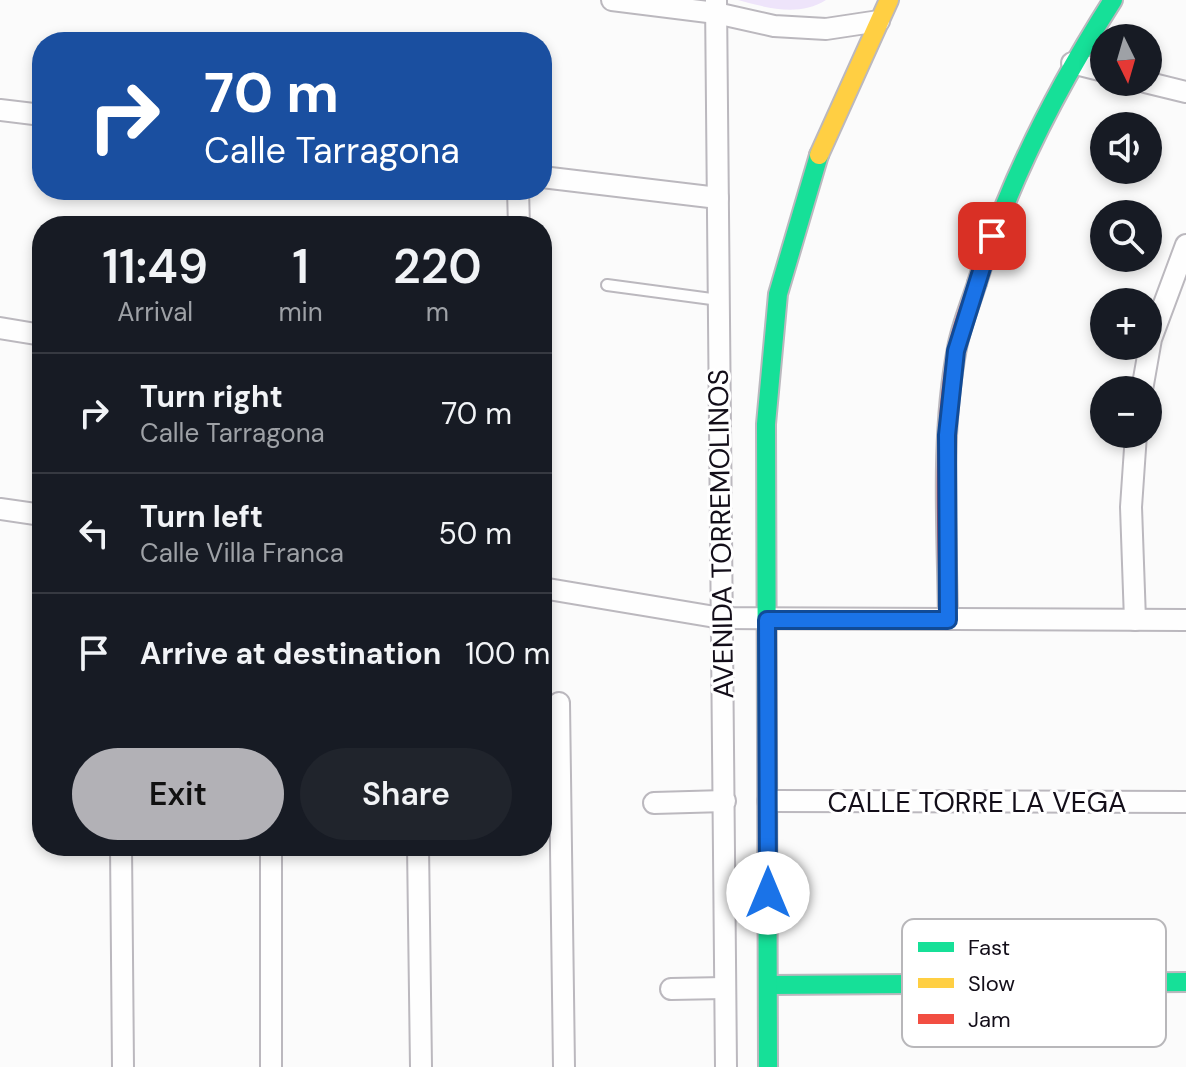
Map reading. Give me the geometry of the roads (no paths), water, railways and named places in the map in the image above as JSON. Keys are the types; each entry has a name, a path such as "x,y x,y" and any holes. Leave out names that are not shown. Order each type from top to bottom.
{"street":[{"path":"612,0 716,6 774,26 826,29 879,21"},
{"name":"AVENIDA TORREMOLINOS","path":"768,1067 766,424 778,294 812,172 889,0"},
{"path":"948,620 947,435 956,351 983,259 1018,167 1072,63 1113,0"},
{"name":"AVENIDA TORREMOLINOS","path":"716,6 726,1067"},
{"path":"1072,63 1090,68"},
{"path":"1162,86 1186,92"},
{"path":"0,110 32,114"},
{"path":"552,178 718,198"},
{"path":"1144,376 1151,339 1186,245"},
{"path":"0,328 32,333"},
{"path":"1135,448 1131,507 1135,620"},
{"path":"0,509 32,514"},
{"path":"552,590 721,618 1186,620"},
{"path":"559,703 552,751 564,1067"},
{"path":"654,803 725,801"},
{"name":"CALLE TORRE LA VEGA","path":"768,801 1186,802"},
{"path":"121,856 123,1067"},
{"path":"271,856 271,1067"},
{"path":"418,856 421,1067"},
{"path":"1166,982 1186,982"},
{"path":"769,985 902,984"},
{"path":"671,989 725,988"}],"lane":[{"path":"607,285 719,300"}]}
